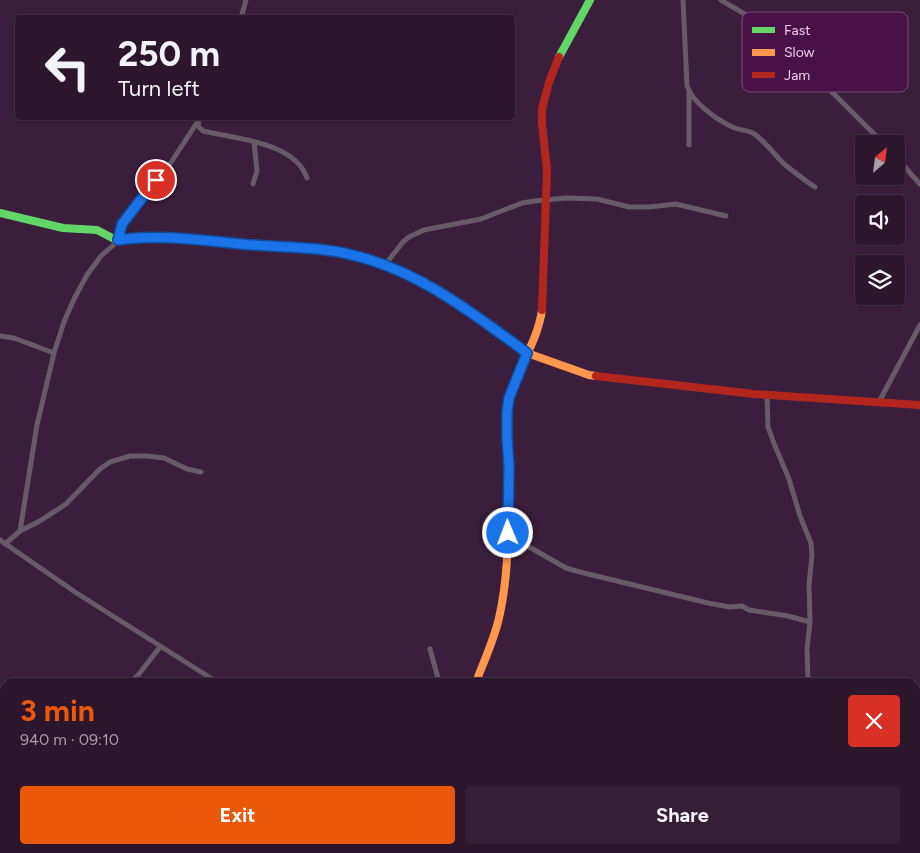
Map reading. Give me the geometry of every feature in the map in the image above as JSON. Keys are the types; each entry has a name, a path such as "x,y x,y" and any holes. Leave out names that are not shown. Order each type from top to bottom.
{"street":[{"path":"242,15 246,0"},
{"path":"477,678 499,618 508,557 509,465 507,412 509,398 527,353 540,327 542,311 547,158 542,109 545,94 560,56 590,0"},
{"path":"683,0 687,86 689,91 689,146"},
{"path":"722,0 742,12"},
{"path":"689,91 709,112 725,123 734,128 751,131 783,163 815,187"},
{"path":"831,92 875,135"},
{"path":"20,531 38,424 54,353 70,307 87,275 101,256 118,240 122,224 170,164 198,120"},
{"path":"199,120 198,126 204,131 271,146 291,156 298,161 307,178"},
{"path":"253,184 257,171 254,142"},
{"path":"905,167 920,184"},
{"path":"385,265 403,242 424,230 482,219 522,203 566,198 597,199 629,207 676,204 726,216"},
{"path":"0,213 63,228 97,230 118,240 136,237 212,240 240,244 297,247 352,255 385,265 443,294 527,353 589,375 766,395 920,405"},
{"path":"879,402 920,325"},
{"path":"0,336 14,338 54,353"},
{"path":"766,395 768,427 789,479 800,516 811,543 810,622 807,649 808,678"},
{"path":"5,544 20,531 56,511 74,497 100,469 110,462 121,458 147,456 164,458 187,469 201,472"},
{"path":"0,540 59,581 210,678"},
{"path":"508,540 530,548 566,568 584,573 708,603 730,607 742,606 749,610 788,616 810,622"},
{"path":"135,678 160,647"},
{"path":"430,649 438,678"}],"traffic: fast":[{"path":"559,57 590,0"},
{"path":"0,213 63,228 97,230 118,241 136,237 260,244"}],"traffic: slow":[{"path":"260,244 352,255 385,265 443,294 527,353 596,376"},
{"path":"478,678 497,626 505,585 509,486 507,410 514,384 535,336 542,310"}],"traffic: jam":[{"path":"542,310 547,170 542,109 549,82 559,57"},
{"path":"596,376 754,394 920,405"}],"route":[{"path":"156,180 122,224 118,240 136,237 212,240 264,246 297,247 352,255 385,265 443,294 527,353 524,365 509,398 507,412 509,465 508,533"}]}
